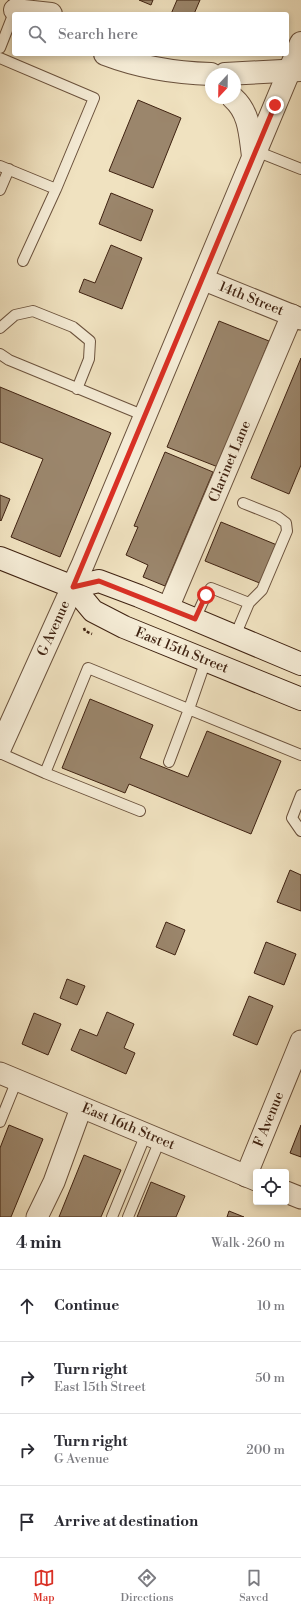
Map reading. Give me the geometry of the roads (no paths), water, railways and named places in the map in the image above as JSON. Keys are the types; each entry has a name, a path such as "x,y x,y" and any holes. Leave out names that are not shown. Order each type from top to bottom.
{"street":[{"path":"12,10 32,12"},
{"name":"G Avenue","path":"0,748 73,587 254,153 295,71 297,46"},
{"path":"112,56 148,67 182,73 205,74"},
{"path":"241,73 295,71"},
{"path":"182,73 205,83"},
{"path":"238,104 243,109 248,121 254,153"},
{"name":"14th Street","path":"202,279 297,317"},
{"name":"Clarinet Lane","path":"168,608 297,317"},
{"name":"East 15th Street","path":"0,558 73,587 93,611 124,627 301,699"},
{"path":"73,587 99,581 195,619 301,664"},
{"name":"F Avenue","path":"251,1178 301,1042"},
{"name":"East 16th Street","path":"8,1076 81,1108 251,1178"},
{"path":"37,1217 54,1182 81,1108"},
{"path":"289,1193 301,1198"}],"lane":[{"path":"0,48 12,10"},
{"path":"0,58 94,98 56,189 23,262"},
{"path":"254,153 301,169"},
{"path":"0,190 4,168 56,189"},
{"path":"0,328 15,315 33,311 73,327 90,341 89,359 77,388"},
{"path":"0,354 9,360 145,416"},
{"path":"235,636 249,603 262,590 287,531 286,523 278,517 243,503"},
{"path":"195,619 206,595 211,588 249,603"},
{"path":"169,762 206,660"},
{"path":"45,773 88,668 301,755"},
{"path":"0,753 140,812"},
{"path":"301,795 292,818 301,831"},
{"path":"0,1122 8,1076"},
{"path":"112,1217 153,1137"},
{"path":"128,1217 153,1137"}]}
